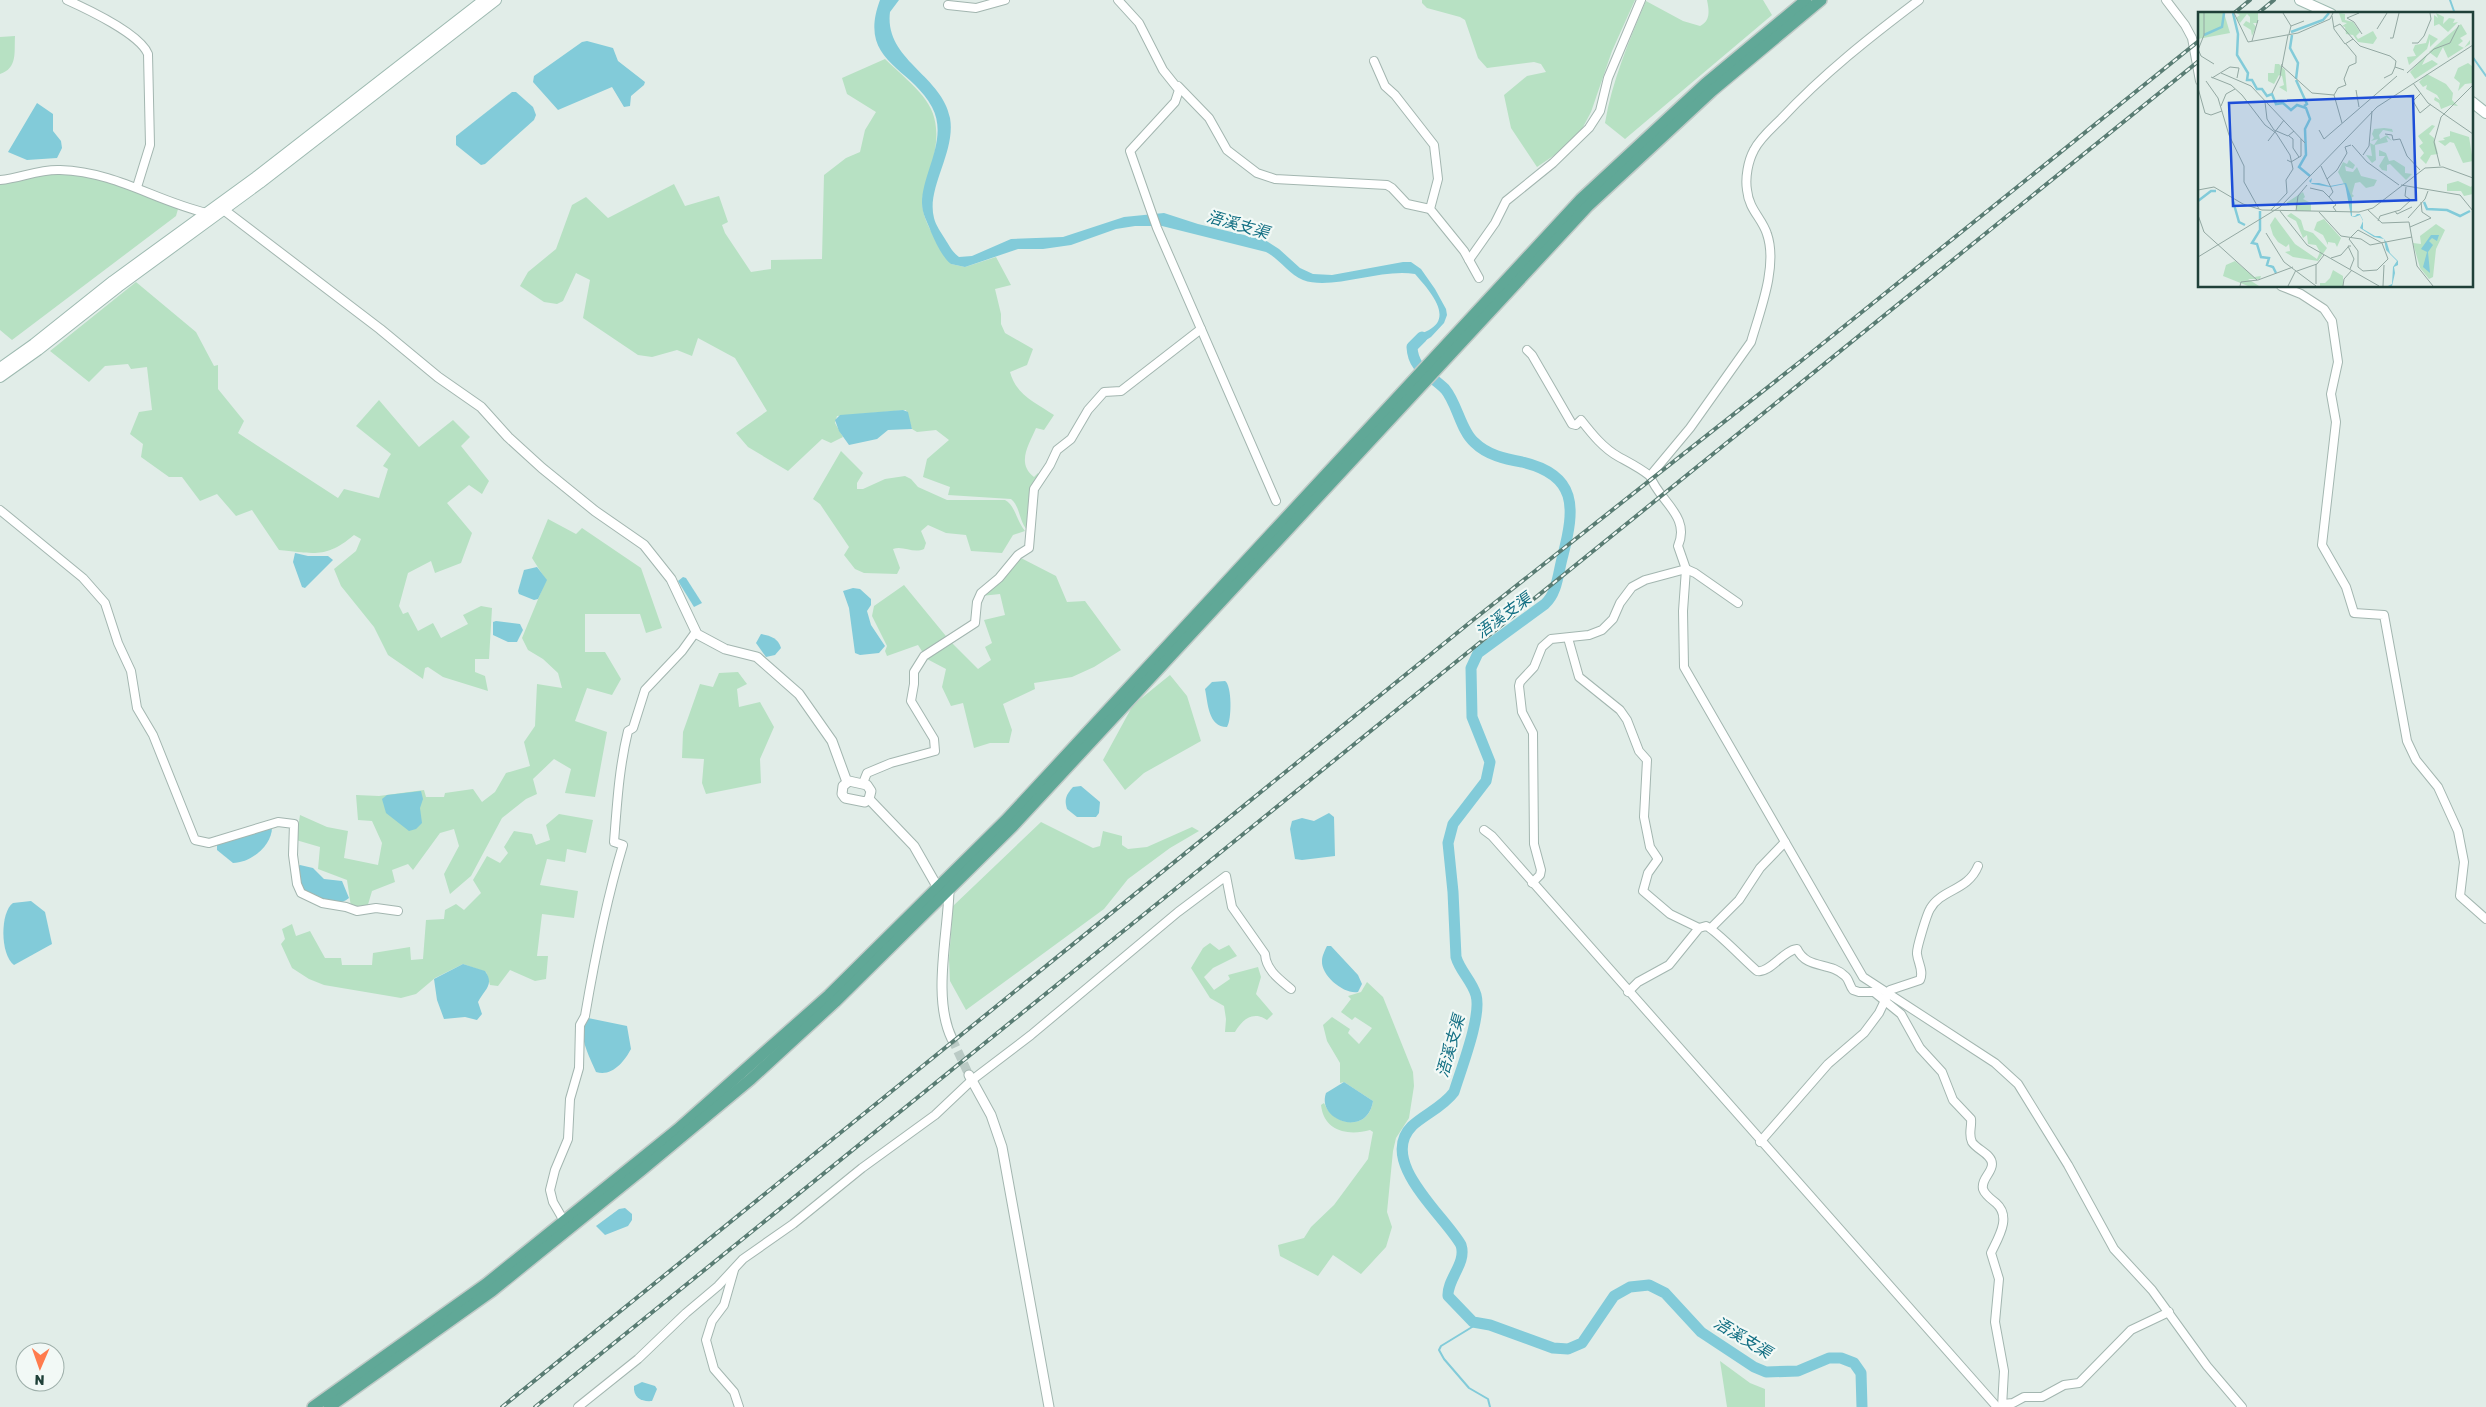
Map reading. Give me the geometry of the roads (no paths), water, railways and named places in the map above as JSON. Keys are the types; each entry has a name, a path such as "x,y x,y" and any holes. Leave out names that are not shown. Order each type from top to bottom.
{"main road":[{"path":"0,368 34,344 113,281 344,110 484,0"},
{"path":"0,377 342,121 496,0"},
{"path":"313,1407 442,1317 564,1221 745,1072 1013,826 1412,388 1552,230 1618,164 1706,84 1806,0"},
{"path":"1436,361 1624,170 1712,91 1822,0"},
{"path":"2300,0 2327,12"},
{"path":"2474,104 2486,113"},
{"path":"329,1407 492,1291 684,1136 808,1028 943,890"}],"street":[{"path":"68,0 132,37 145,48 148,54 150,145 137,186"},
{"path":"948,5 976,8 1005,0"},
{"path":"1118,0 1139,23 1163,70 1209,118 1227,150 1257,173 1275,179 1387,185 1407,204 1430,209 1469,260 1479,278"},
{"path":"1469,260 1496,223 1506,201 1553,163 1589,128 1600,111 1608,78 1641,0"},
{"path":"1650,476 1690,428 1751,342 1768,284 1770,266 1767,234 1749,204 1746,189 1750,160 1755,147 1809,88 1919,0"},
{"path":"2166,0 2190,33 2198,71"},
{"path":"1374,61 1385,86 1396,95 1434,145 1438,179 1430,209"},
{"path":"1178,86 1179,94 1175,102 1130,151 1157,228 1276,501"},
{"path":"0,180 35,172 60,170 98,175 137,186 177,204 207,213"},
{"path":"224,210 380,329 438,377 481,408 508,437 542,468 596,511 639,540 652,553 670,579 695,633 725,649 757,657 800,694 832,741 847,782"},
{"path":"2286,288 2301,294 2328,314 2332,321 2337,353 2337,368 2331,394 2336,431 2322,545 2346,587 2354,613 2384,615 2407,741 2416,760 2438,787 2458,831 2464,862 2460,896 2486,919"},
{"path":"863,783 867,773 891,763 935,752 934,740 911,701 915,668 924,656 975,623 977,602 981,593 999,578 1018,555 1029,548 1033,491 1057,450 1071,439 1088,410 1104,392 1121,391 1201,329"},
{"path":"1527,350 1532,355 1572,424 1576,425 1581,420 1597,440 1650,476 1679,520 1681,539 1678,546 1686,569 1682,611 1683,662 1686,672 1864,977 1890,992 1995,1063 2018,1084 2068,1165 2114,1249 2169,1312 2207,1366 2242,1407"},
{"path":"0,510 83,578 105,603 118,643 131,671 137,708 153,735 195,840 200,843 210,843 278,822 294,824 293,854 297,884 301,893 322,903 357,911 376,908 398,911"},
{"path":"1532,883 1540,875 1541,870 1534,844 1533,734 1522,712 1519,686 1520,682 1531,671 1546,641 1593,634 1606,626 1632,587 1645,580 1686,569 1695,573 1738,603"},
{"path":"564,1221 551,1199 550,1186 567,1144 570,1099 579,1068 580,1025 586,1016 595,951 610,885 623,845 614,842 618,781 622,757 628,731 633,728 645,690 682,651 695,633"},
{"path":"1568,638 1578,677 1620,710 1627,720 1638,751 1647,760 1644,817 1650,848 1658,859 1648,873 1643,891 1670,914 1699,928"},
{"path":"869,799 866,802 845,798 842,794 842,786 847,782 863,783 870,789 869,799 914,846 943,890 943,988 946,1022 952,1039"},
{"path":"1484,830 1760,1142 2001,1406"},
{"path":"1711,928 1739,900 1760,868 1785,842"},
{"path":"1760,1142 1828,1064 1864,1033 1893,988 1920,980 1922,974 1917,949 1929,912 1934,904 1966,884 1978,866"},
{"path":"578,1407 638,1359 686,1313 718,1286 734,1267 793,1224 862,1168 935,1115 970,1077 1032,1035 1178,912 1226,876 1236,914 1265,954 1265,962 1270,970 1291,989"},
{"path":"1628,992 1638,982 1669,965 1699,928 1706,926 1711,928 1757,971 1766,970 1776,960 1795,948 1808,962 1840,972 1846,977 1850,986 1855,991 1874,992 1904,1018 1920,1048 1942,1072 1953,1100 1971,1119 1971,1140 1992,1163 1983,1188 1986,1195 2001,1209 2004,1217 1991,1253 1999,1280 1996,1322 2004,1371 2001,1406"},
{"path":"970,1077 991,1116 1002,1147 1049,1407"},
{"path":"734,1267 724,1305 712,1321 706,1340 714,1369 734,1392 739,1407"},
{"path":"2001,1406 2013,1403 2024,1397 2042,1397 2064,1385 2079,1383 2131,1330 2169,1312"}],"water":[{"path":"880,0 899,0 890,12 891,29 896,43 904,55 936,90 945,103 950,118 949,144 937,182 933,206 937,226 954,253 959,257 972,256 1011,239 1063,237 1124,217 1164,213 1198,224 1265,240 1279,249 1300,268 1313,274 1332,275 1411,262 1421,269 1446,309 1447,315 1444,323 1431,337 1415,347 1408,347 1414,339 1436,324 1439,317 1436,302 1415,274 1387,274 1328,283 1315,283 1298,278 1266,252 1162,226 1135,226 1116,229 1071,245 1043,249 1018,249 965,267 951,264 937,245 922,207 923,192 936,144 938,131 936,119 932,107 923,93 889,61 881,50 875,37 875,21"},
{"path":"587,41 613,48 618,61 645,82 631,96 630,106 624,107 612,87 558,110 533,82 534,76 582,42"},
{"path":"512,92 516,92 533,107 536,115 534,120 485,164 481,165 456,145 456,136"},
{"path":"37,103 53,114 53,131 61,141 62,148 57,158 27,160 8,152"},
{"path":"903,410 908,412 912,429 888,430 877,439 849,445 839,431 835,420 840,415"},
{"path":"295,553 308,556 328,556 333,560 305,588 302,587 293,562"},
{"path":"537,567 547,580 538,599 534,600 519,594 518,591 524,570"},
{"path":"683,577 686,578 702,603 694,607 678,581"},
{"path":"853,588 860,589 871,599 871,605 867,611 871,625 885,646 879,653 860,655 855,653 849,608 843,591"},
{"path":"493,622 520,624 523,630 517,642 508,642 493,635"},
{"path":"761,634 771,637 778,642 781,648 775,655 766,657 756,643"},
{"path":"1225,681 1229,689 1230,703 1230,717 1227,727 1221,726 1212,719 1205,689 1212,682"},
{"path":"1081,786 1100,802 1099,813 1096,817 1077,817 1067,809 1066,797 1069,792 1073,787"},
{"path":"421,791 423,799 420,808 422,823 416,829 409,831 386,813 382,799 387,795"},
{"path":"1329,813 1334,817 1335,856 1302,860 1295,859 1290,829 1292,821 1302,818 1314,821"},
{"path":"272,826 269,840 265,846 260,852 247,860 233,863 217,850 217,843"},
{"path":"300,865 313,868 324,879 342,881 349,898 338,903 332,903 302,891 297,867"},
{"path":"31,901 45,912 52,944 14,965 9,960 4,943 3,934 6,915 13,903"},
{"path":"1327,946 1331,946 1358,975 1362,984 1358,992 1347,991 1325,973 1322,961"},
{"path":"463,964 485,971 488,976 488,987 478,1002 482,1014 477,1020 465,1017 444,1019 437,1000 434,979"},
{"path":"588,1018 627,1026 631,1049 625,1059 612,1070 602,1073 596,1072 583,1037 584,1024"},
{"path":"1344,1082 1373,1101 1369,1113 1362,1120 1344,1121 1328,1111 1325,1103 1326,1093"},
{"path":"625,1208 632,1214 632,1220 628,1226 605,1235 596,1226 619,1209"},
{"path":"642,1382 655,1386 657,1389 652,1401 642,1400 635,1394 634,1386"}],"waterway":[{"path":"2450,0 2454,12"},
{"path":"2474,59 2486,76"},
{"name":"浯溪支渠","path":"1422,337 1412,347 1415,361 1423,371 1445,389 1470,437 1490,453 1540,468 1554,475 1563,485 1568,496 1570,508 1567,538 1553,594 1545,604 1478,653 1471,668 1472,717 1490,762 1486,781 1453,824 1448,843 1453,892 1456,957 1476,995 1476,1016 1470,1043 1454,1092 1445,1102 1412,1126 1403,1140 1403,1155 1408,1171 1417,1188 1461,1245 1461,1258 1450,1283 1448,1296 1473,1322 1490,1325 1553,1348 1568,1349 1582,1343 1614,1296 1630,1287 1649,1285 1665,1293 1701,1332 1754,1367 1766,1372 1798,1371 1829,1358 1841,1358 1854,1363 1861,1373 1862,1407"},
{"path":"1477,1324 1441,1346 1439,1350 1444,1359 1469,1388 1488,1399 1490,1407"}],"tunnel":[{"path":"952,1039 969,1075"}],"railway":[{"path":"2235,12 2250,0"},
{"path":"2259,12 2274,0"},
{"path":"502,1407 1473,620 1801,361 2198,42"},
{"path":"535,1407 2198,62"}]}
